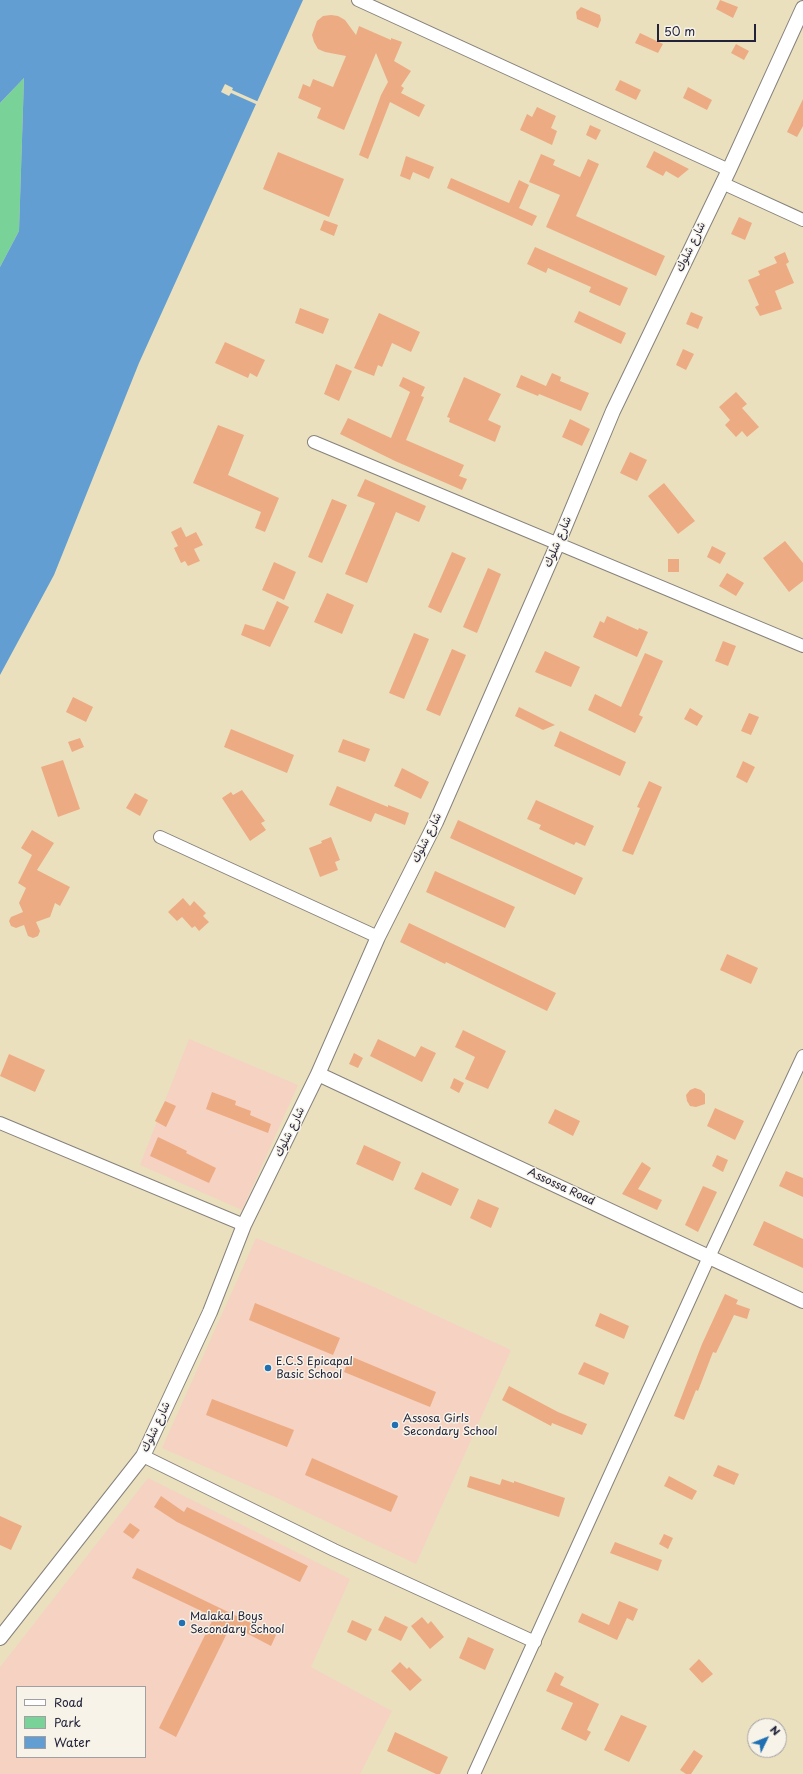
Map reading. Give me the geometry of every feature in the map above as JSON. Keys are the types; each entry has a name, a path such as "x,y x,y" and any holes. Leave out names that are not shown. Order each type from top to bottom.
{"street":[{"path":"358,0 729,170"},
{"name":"شارع شلوك","path":"0,1638 143,1456 210,1312 244,1225 318,1074 378,937 436,822 558,543 613,411 729,170 803,8"},
{"path":"722,183 803,220"},
{"path":"314,442 803,646"},
{"path":"160,837 378,937"},
{"path":"474,1774 709,1257 803,1056"},
{"name":"Assossa Road","path":"318,1074 803,1301"},
{"path":"0,1123 244,1225"},
{"path":"143,1456 334,1550 535,1642"}],"shaded area":[{"path":"189,1039 298,1085 242,1210 140,1165"},
{"path":"256,1238 374,1287 511,1350 416,1564 279,1499 162,1448"},
{"name":"Malakal Boys Secondary School","path":"148,1478 350,1579 311,1667 392,1711 360,1774 0,1774 0,1667"}],"green space":[{"path":"24,78 19,231 0,267 0,103"}],"water":[{"path":"0,0 303,0 139,363 54,575 0,675 0,267 19,231 24,78 0,103"}],"pier":[{"path":"225,84 233,88 232,90 259,102 258,105 231,93 229,96 221,92"}],"building":[{"path":"720,0 738,7 733,18 716,9"},
{"path":"581,7 600,15 601,20 598,28 577,19 576,12"},
{"path":"323,16 338,16 345,20 356,35 359,26 391,40 391,38 402,42 394,61 411,71 401,86 404,88 401,93 425,105 419,117 390,102 368,159 359,155 381,95 388,82 376,53 344,130 317,118 321,108 298,98 303,84 310,87 313,79 333,87 346,56 325,52 318,49 314,42 312,35 317,21"},
{"path":"640,33 663,44 658,53 635,43"},
{"path":"736,44 749,51 744,60 731,53"},
{"path":"620,80 641,90 636,100 615,90"},
{"path":"688,87 712,100 707,110 683,98"},
{"path":"803,99 803,126 797,137 787,132"},
{"path":"537,107 556,116 551,128 557,131 552,145 520,130 527,114 532,117"},
{"path":"590,125 601,130 596,140 586,135"},
{"path":"654,151 689,169 678,178 666,171 663,176 646,167"},
{"path":"278,152 344,179 329,217 263,189"},
{"path":"541,154 555,160 553,165 580,177 588,159 599,164 576,216 665,256 656,276 546,227 560,195 529,182"},
{"path":"406,156 434,167 429,179 413,172 410,180 400,176"},
{"path":"451,178 509,203 519,180 529,185 519,208 537,216 532,226 447,188"},
{"path":"739,217 752,223 745,240 731,234"},
{"path":"324,220 338,225 334,236 320,230"},
{"path":"535,247 628,288 620,306 589,292 591,287 548,268 546,273 527,264"},
{"path":"785,252 789,262 786,264 794,283 775,291 782,309 760,316 755,307 759,305 748,280 760,275 758,271 777,263 774,257"},
{"path":"300,308 329,319 323,334 295,323"},
{"path":"579,311 626,333 621,344 574,322"},
{"path":"691,312 703,317 698,329 686,324"},
{"path":"379,313 420,332 411,352 392,343 382,367 378,365 374,376 354,368"},
{"path":"225,342 265,360 257,377 250,373 248,378 215,363"},
{"path":"683,349 694,354 686,370 676,365"},
{"path":"336,364 352,371 339,401 324,394"},
{"path":"552,373 561,377 560,381 589,393 581,411 539,394 538,396 516,387 521,375 546,386"},
{"path":"403,377 425,387 421,396 424,397 406,440 464,465 459,476 467,479 462,490 395,461 340,434 348,418 391,438 410,392 399,386"},
{"path":"464,377 501,394 488,420 501,426 495,442 449,422 450,418 447,417"},
{"path":"736,392 747,404 742,408 759,427 747,437 742,431 736,437 725,425 730,420 719,407"},
{"path":"570,419 590,429 582,446 562,437"},
{"path":"218,425 244,435 228,475 279,498 265,532 255,528 261,512 193,483"},
{"path":"630,452 647,460 637,481 620,473"},
{"path":"365,479 426,506 419,522 396,512 367,583 345,574 375,503 357,496"},
{"path":"664,483 695,521 678,534 648,496"},
{"path":"332,499 347,505 322,563 308,557"},
{"path":"181,527 186,537 196,532 203,545 194,549 200,561 188,566 185,561 181,563 174,548 178,546 171,532"},
{"path":"785,541 803,563 803,581 789,592 763,558"},
{"path":"712,546 726,553 720,564 707,557"},
{"path":"452,552 466,558 441,613 428,607"},
{"path":"668,559 679,559 679,572 668,572"},
{"path":"274,562 296,572 284,600 262,590"},
{"path":"488,568 501,574 477,633 463,627"},
{"path":"727,573 744,583 736,596 719,586"},
{"path":"327,593 354,605 342,634 314,622"},
{"path":"277,601 289,607 270,647 241,635 245,624 264,630"},
{"path":"607,616 638,630 639,628 648,632 637,657 593,637 600,621 604,623"},
{"path":"414,633 429,639 404,699 389,693"},
{"path":"723,641 736,646 728,666 715,661"},
{"path":"452,649 466,655 440,716 426,710"},
{"path":"545,651 580,667 571,687 535,672"},
{"path":"645,653 663,661 639,715 643,717 635,733 588,710 595,694 621,707"},
{"path":"73,697 93,707 86,722 66,712"},
{"path":"519,707 555,725 543,730 515,716"},
{"path":"690,708 703,716 697,726 684,719"},
{"path":"749,713 759,717 751,735 741,731"},
{"path":"231,729 294,755 287,773 224,747"},
{"path":"560,731 626,762 620,776 554,746"},
{"path":"80,738 84,747 72,752 68,742"},
{"path":"343,739 370,749 365,762 338,752"},
{"path":"63,760 80,809 58,817 41,767"},
{"path":"743,761 755,767 747,783 736,777"},
{"path":"402,768 429,782 421,799 394,786"},
{"path":"649,781 662,787 633,855 622,851 640,808 637,807"},
{"path":"337,786 388,807 388,805 409,813 405,825 375,813 371,822 329,805"},
{"path":"242,790 265,821 261,823 266,830 250,841 222,798 231,792 233,795"},
{"path":"135,793 148,800 140,816 126,808"},
{"path":"536,800 594,826 585,846 576,842 574,845 539,829 541,825 527,819"},
{"path":"458,820 583,878 575,895 450,838"},
{"path":"32,830 54,843 37,870 70,887 60,906 55,903 50,917 36,922 40,931 38,936 33,938 28,936 24,925 16,928 11,926 9,921 11,917 23,912 19,903 26,888 18,883 32,855 21,848"},
{"path":"331,837 340,860 335,862 338,870 320,877 309,848 322,843 321,841"},
{"path":"435,871 515,907 505,928 426,892"},
{"path":"183,898 190,906 194,901 206,913 203,916 209,922 199,931 195,926 192,928 182,917 177,921 168,912"},
{"path":"409,923 556,993 547,1011 446,962 445,964 400,942"},
{"path":"727,954 758,968 751,984 720,970"},
{"path":"463,1030 506,1051 488,1089 465,1079 475,1057 455,1047"},
{"path":"378,1039 415,1057 421,1046 436,1053 422,1082 370,1056"},
{"path":"354,1053 363,1058 358,1068 349,1064"},
{"path":"9,1054 45,1070 35,1092 0,1076"},
{"path":"454,1078 464,1083 459,1093 450,1088"},
{"path":"695,1088 701,1090 705,1094 705,1104 696,1107 690,1106 686,1095 690,1090"},
{"path":"212,1092 236,1101 235,1105 251,1111 250,1115 271,1124 268,1133 206,1109"},
{"path":"165,1101 176,1106 166,1127 155,1121"},
{"path":"715,1108 744,1121 735,1140 707,1126"},
{"path":"555,1109 580,1121 573,1136 548,1123"},
{"path":"158,1137 187,1151 186,1153 216,1168 209,1183 150,1156"},
{"path":"364,1145 401,1162 393,1181 356,1164"},
{"path":"717,1155 728,1160 723,1172 712,1166"},
{"path":"642,1162 651,1168 638,1189 662,1200 657,1210 622,1194"},
{"path":"786,1171 803,1178 803,1197 779,1186"},
{"path":"422,1172 459,1189 451,1206 414,1189"},
{"path":"703,1186 717,1192 698,1232 685,1225"},
{"path":"478,1199 499,1208 491,1228 470,1218"},
{"path":"764,1221 803,1239 803,1268 753,1245"},
{"path":"725,1294 738,1300 736,1304 750,1309 747,1319 734,1315 716,1353 713,1352 698,1391 696,1390 684,1420 674,1416 702,1344"},
{"path":"255,1303 340,1338 333,1355 249,1320"},
{"path":"600,1313 629,1326 624,1339 595,1326"},
{"path":"350,1356 436,1392 430,1407 344,1372"},
{"path":"584,1362 609,1373 604,1385 578,1374"},
{"path":"509,1386 558,1412 587,1424 582,1435 552,1423 551,1426 502,1400"},
{"path":"212,1399 294,1430 287,1447 206,1415"},
{"path":"312,1458 398,1496 391,1512 305,1475"},
{"path":"718,1465 739,1474 734,1485 713,1476"},
{"path":"470,1476 500,1485 502,1479 514,1483 514,1481 565,1498 559,1517 467,1487"},
{"path":"669,1476 697,1491 692,1500 664,1486"},
{"path":"161,1496 184,1512 187,1507 308,1566 300,1582 177,1522 154,1507"},
{"path":"0,1516 22,1526 11,1550 0,1545"},
{"path":"130,1523 140,1530 133,1539 123,1532"},
{"path":"664,1534 673,1538 668,1549 659,1544"},
{"path":"615,1542 662,1560 658,1571 610,1553"},
{"path":"137,1568 276,1635 271,1646 231,1625 176,1737 159,1728 214,1617 132,1578"},
{"path":"619,1601 638,1609 633,1621 627,1618 617,1640 578,1622 582,1613 609,1625"},
{"path":"385,1616 408,1627 401,1641 378,1630"},
{"path":"422,1617 428,1624 431,1621 444,1637 430,1649 411,1626"},
{"path":"352,1620 372,1629 366,1641 347,1632"},
{"path":"468,1637 494,1649 485,1670 459,1658"},
{"path":"699,1659 713,1674 702,1683 689,1669"},
{"path":"400,1662 407,1669 409,1667 422,1680 410,1691 391,1671"},
{"path":"555,1672 564,1677 560,1685 599,1704 587,1730 591,1732 586,1741 561,1729 573,1703 546,1691"},
{"path":"621,1715 647,1726 629,1762 604,1750"},
{"path":"395,1732 448,1757 440,1774 436,1774 387,1751"},
{"path":"694,1750 703,1756 691,1774 686,1774 680,1770"}],"place":[{"name":"E.C.S Epicapal Basic School","path":"268,1368"},
{"name":"Assosa Girls Secondary School","path":"395,1425"},
{"name":"Malakal Boys Secondary School","path":"182,1623"}]}
